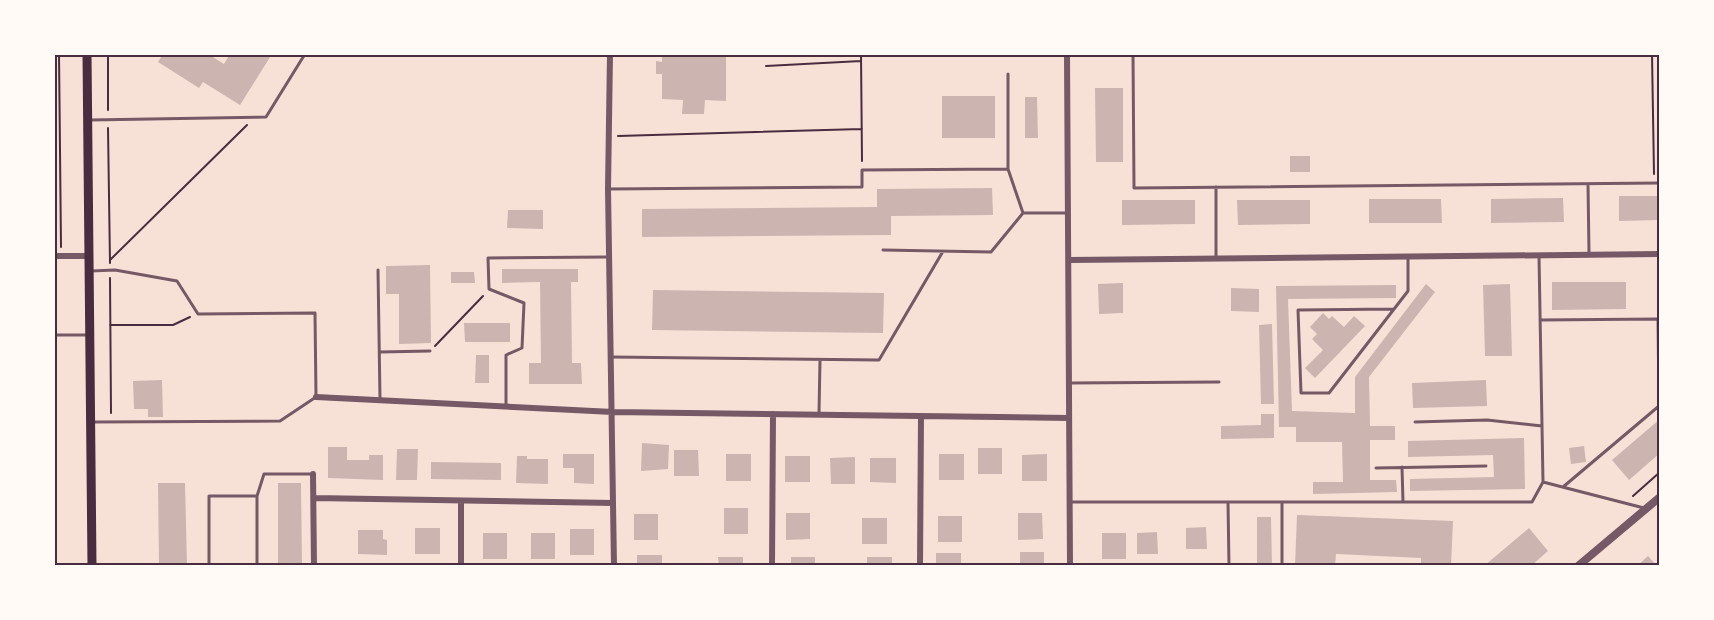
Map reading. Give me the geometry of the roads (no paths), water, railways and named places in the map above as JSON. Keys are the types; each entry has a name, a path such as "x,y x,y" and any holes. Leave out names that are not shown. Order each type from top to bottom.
{"main road":[{"path":"87,54 92,566"}],"street":[{"path":"610,54 608,189 614,566"},
{"path":"1067,54 1070,566"},
{"path":"1069,260 1660,254"},
{"path":"58,256 89,256"},
{"path":"316,397 613,412 1069,418"},
{"path":"772,566 773,414"},
{"path":"920,566 921,416"},
{"path":"313,474 314,566"},
{"path":"1578,566 1660,497"},
{"path":"314,498 613,504"},
{"path":"461,501 461,566"}],"lane":[{"path":"88,120 266,117 304,54"},
{"path":"1133,54 1134,188 1660,183"},
{"path":"1008,74 1008,169 1023,213"},
{"path":"608,189 862,187 862,170 1008,169"},
{"path":"1588,184 1589,255"},
{"path":"1216,187 1216,259"},
{"path":"883,250 942,253 990,252 1023,213 1068,213"},
{"path":"612,357 879,360 942,253"},
{"path":"1070,502 1532,502 1543,482 1539,256"},
{"path":"507,407 506,355 522,348 524,303 489,290 488,258 610,257"},
{"path":"1394,309 1298,310 1301,393 1329,393 1408,291 1408,257"},
{"path":"89,271 110,270 177,281 198,314 315,313 316,397 280,420 91,422"},
{"path":"378,270 380,401"},
{"path":"1540,320 1658,319 1659,406 1562,488"},
{"path":"54,335 90,334"},
{"path":"380,352 430,351"},
{"path":"819,360 819,415"},
{"path":"1069,383 1219,382"},
{"path":"1414,422 1487,420 1542,426"},
{"path":"1376,468 1486,466"},
{"path":"1402,467 1403,502"},
{"path":"257,566 257,496 264,474 313,474"},
{"path":"1543,482 1646,509"},
{"path":"209,566 209,496 257,496"},
{"path":"1228,502 1229,566"},
{"path":"1282,502 1282,566"}]}
